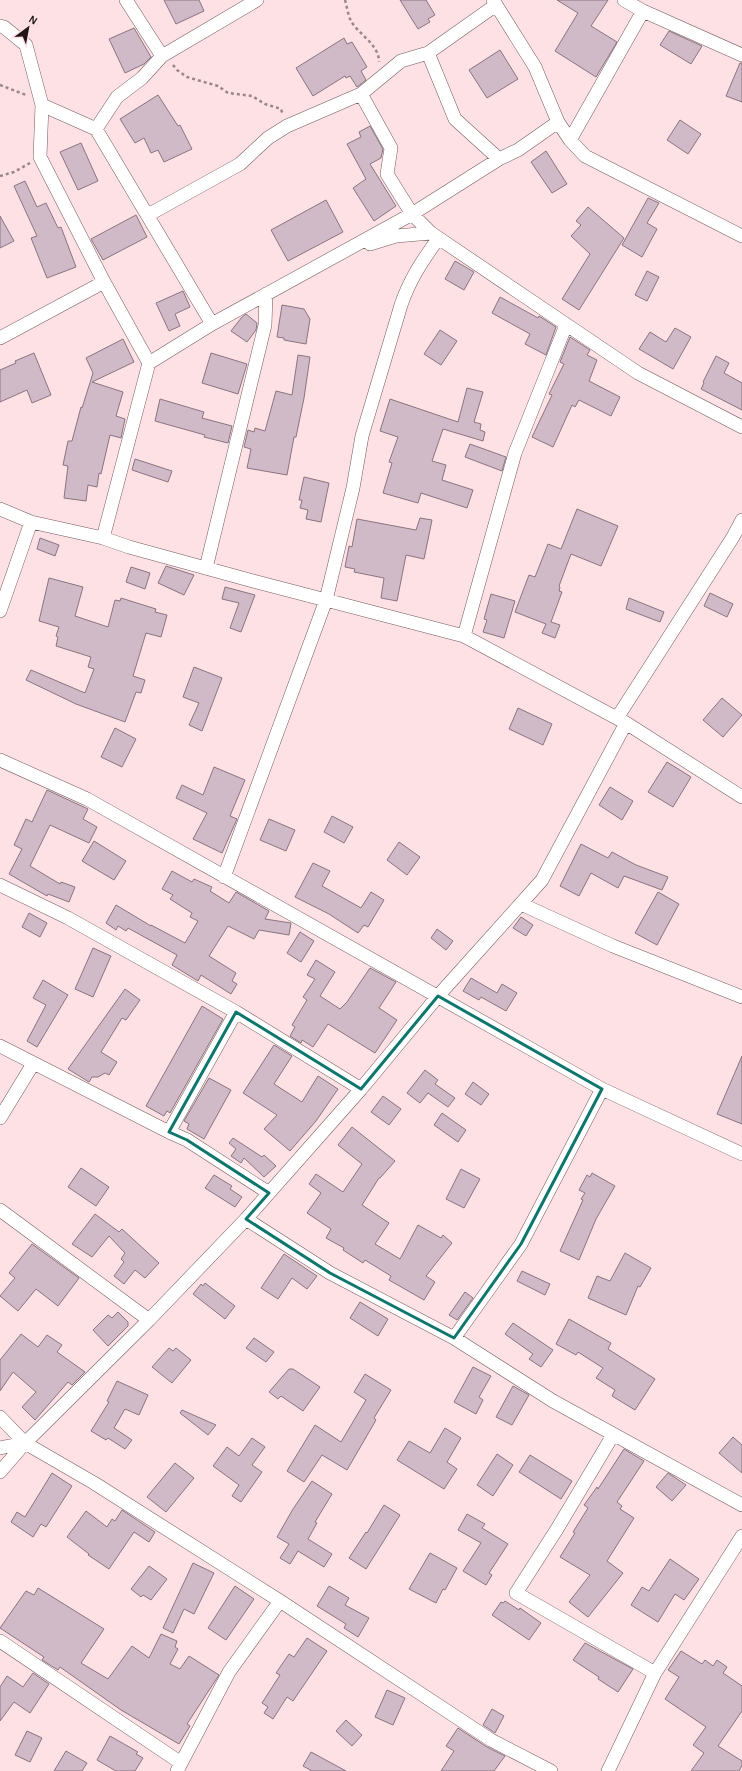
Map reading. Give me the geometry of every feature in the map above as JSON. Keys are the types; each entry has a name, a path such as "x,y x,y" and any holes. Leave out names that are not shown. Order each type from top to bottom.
{"street":[{"path":"126,0 164,55"},
{"path":"96,129 117,97 142,78 164,55 257,0"},
{"path":"624,0 643,11 742,56"},
{"path":"148,215 240,164 268,138 287,126 361,94 401,62 428,53 495,3 535,67 558,122 570,140 585,156 742,236"},
{"path":"570,140 643,11"},
{"path":"0,26 4,26 26,45 41,102 40,157 104,282 149,363"},
{"path":"428,53 455,119 499,159"},
{"path":"361,94 391,148 387,174 412,214 434,236 638,373 742,427"},
{"path":"41,102 96,129 212,324"},
{"path":"103,538 149,363 212,324 412,214 499,159 518,150 558,122"},
{"path":"344,251 396,236 434,236"},
{"path":"224,877 326,600 353,488 362,436 384,360 408,285 434,236"},
{"path":"0,338 104,282"},
{"path":"206,568 265,325 266,294"},
{"path":"464,636 515,453 566,325"},
{"path":"0,509 31,522 103,538 129,547 206,568 464,636 622,721 742,797"},
{"path":"0,1472 25,1443 149,1320 246,1219 361,1089 438,996 542,880 622,721 742,520"},
{"path":"0,611 31,522"},
{"path":"0,760 87,799 602,1089 742,1154"},
{"path":"0,885 68,918 236,1012 361,1089"},
{"path":"521,904 613,946 742,997"},
{"path":"169,1132 236,1012"},
{"path":"0,1046 33,1064 187,1140 270,1192"},
{"path":"0,1118 33,1064"},
{"path":"454,1338 521,1244 602,1089"},
{"path":"0,1210 149,1320"},
{"path":"246,1219 330,1273 454,1338 553,1400 742,1505"},
{"path":"0,1416 25,1443 94,1483 280,1601 491,1740 552,1771"},
{"path":"614,1435 516,1593 655,1673"},
{"path":"0,1448 25,1443"},
{"path":"608,1771 655,1673 742,1536"},
{"path":"0,1641 179,1767 229,1672 280,1601"}],"path":[{"path":"345,0 351,22 367,38 379,57 380,79"},
{"path":"164,55 177,70 187,77 218,86 228,93 252,96 265,104 281,110 287,126"},
{"path":"0,85 41,102"},
{"path":"0,176 14,172 40,157"}],"highlighted area":[{"path":"438,996 602,1089 521,1244 454,1338 330,1273 246,1219 269,1193 187,1140 169,1132 236,1012 361,1089"}],"building":[{"path":"164,0 199,0 204,11 176,24"},
{"path":"400,0 426,0 435,15 428,19 430,22 418,29"},
{"path":"557,0 608,0 591,26 617,42 596,77 555,51 578,13"},
{"path":"134,28 151,57 144,64 125,73 109,39"},
{"path":"669,31 702,46 691,64 660,45"},
{"path":"344,38 347,44 352,42 367,67 361,71 366,80 357,87 350,76 346,78 345,76 313,96 296,68"},
{"path":"500,50 518,79 487,98 469,70"},
{"path":"740,63 742,63 742,102 726,96"},
{"path":"158,95 178,126 180,125 192,149 164,162 158,150 151,153 144,138 135,143 120,119"},
{"path":"680,120 701,134 688,154 667,140"},
{"path":"370,126 383,149 381,158 370,164 396,206 374,221 353,188 366,179 347,144 361,137 359,132"},
{"path":"81,143 98,181 78,190 60,152"},
{"path":"546,151 567,184 552,193 531,162"},
{"path":"25,181 37,207 46,203 58,228 61,227 76,267 47,278 31,238 37,236 14,186"},
{"path":"648,198 659,203 647,223 657,229 642,257 622,245"},
{"path":"326,200 343,232 288,261 271,230"},
{"path":"588,207 624,238 579,310 562,299 590,254 571,236 581,225 576,221"},
{"path":"136,215 147,237 103,260 91,239"},
{"path":"0,216 14,241 0,248"},
{"path":"455,261 474,272 464,290 445,279"},
{"path":"647,271 659,277 647,301 635,295"},
{"path":"183,291 190,307 175,314 180,326 169,331 156,303"},
{"path":"500,297 538,318 539,316 556,327 546,355 525,344 530,334 492,313"},
{"path":"282,305 304,309 310,319 306,344 284,340 284,338 277,337"},
{"path":"246,314 257,323 256,330 247,342 231,331"},
{"path":"675,328 691,337 673,369 639,349 650,332 666,342"},
{"path":"440,330 457,341 441,365 424,354"},
{"path":"570,337 590,350 587,355 597,360 589,381 620,397 611,416 579,400 575,407 572,405 553,447 532,437 552,395 549,394 564,364 560,362"},
{"path":"123,339 134,362 92,382 123,392 116,416 125,419 121,438 110,435 101,474 99,473 97,487 88,485 86,501 64,498 68,466 63,465 68,441 72,441 81,407 82,408 93,373 86,358"},
{"path":"34,353 51,395 32,403 27,390 0,402 0,370 16,363 15,361"},
{"path":"211,353 247,364 238,394 202,383"},
{"path":"298,355 310,357 304,398 296,437 294,437 287,475 247,468 251,449 244,447 248,430 254,432 255,428 265,431 276,391 292,395"},
{"path":"716,356 729,363 724,373 742,383 742,410 701,389"},
{"path":"467,388 483,392 474,422 481,424 480,430 485,432 483,441 443,429 432,461 446,465 442,480 473,490 467,508 421,493 418,503 383,493 392,463 389,462 398,437 380,431 390,399 458,422"},
{"path":"160,399 204,412 202,418 232,426 228,443 155,421"},
{"path":"470,444 506,457 502,471 465,457"},
{"path":"135,459 172,471 168,482 132,470"},
{"path":"304,477 329,483 321,522 306,519 308,510 300,508 302,500 299,500"},
{"path":"577,509 618,526 601,566 571,554 559,586 559,591 562,592 551,622 560,625 555,638 542,633 546,624 515,612 529,575 535,577 548,544 561,549"},
{"path":"420,518 432,520 424,559 406,555 397,601 381,598 384,578 354,572 355,569 345,567 349,546 352,547 357,519 416,530"},
{"path":"40,538 59,545 55,556 37,549"},
{"path":"166,566 194,575 184,595 158,583"},
{"path":"131,567 150,573 145,589 126,582"},
{"path":"49,578 83,587 75,616 108,627 115,600 120,601 121,598 156,609 155,612 167,615 161,637 146,633 133,676 145,680 141,693 136,692 125,722 76,704 26,680 31,670 85,693 94,669 88,667 91,657 56,646 58,637 56,636 59,627 39,621"},
{"path":"225,587 255,595 241,632 230,628 239,603 222,599"},
{"path":"710,593 733,604 727,617 704,606"},
{"path":"491,594 515,601 504,638 483,632 487,620 484,619"},
{"path":"629,598 664,612 660,622 626,609"},
{"path":"194,667 222,678 202,731 189,725 199,703 183,697"},
{"path":"722,698 742,715 723,737 703,720"},
{"path":"518,708 552,724 543,745 509,729"},
{"path":"115,728 136,739 122,767 101,757"},
{"path":"667,762 691,777 673,807 648,792"},
{"path":"214,767 245,780 230,816 237,819 222,853 193,839 207,813 176,798 182,785 203,795"},
{"path":"610,787 633,801 622,820 599,805"},
{"path":"47,790 88,809 83,819 97,827 89,843 50,825 30,866 60,884 61,882 75,887 69,902 48,894 47,896 9,874 22,849 14,845 26,819 32,822"},
{"path":"332,816 353,827 344,843 324,832"},
{"path":"269,819 295,830 286,851 260,840"},
{"path":"94,841 126,861 114,880 82,861"},
{"path":"399,842 420,857 407,875 387,860"},
{"path":"581,844 608,858 612,852 636,865 668,877 662,890 624,876 618,888 591,873 579,896 560,886"},
{"path":"313,863 330,871 322,886 361,908 371,892 384,900 368,927 364,925 358,933 329,914 295,897"},
{"path":"172,871 192,882 194,879 212,887 210,891 229,903 236,892 269,911 265,919 291,923 289,935 259,930 254,939 228,926 209,956 236,973 232,981 237,984 231,994 201,975 198,981 172,965 177,955 128,928 126,931 118,926 116,930 106,923 116,905 151,926 185,943 198,921 190,917 192,913 170,899 173,895 162,889"},
{"path":"658,892 679,904 657,945 635,933"},
{"path":"29,913 47,923 40,937 22,927"},
{"path":"521,917 533,925 526,936 513,928"},
{"path":"437,929 453,941 446,950 431,938"},
{"path":"300,932 314,941 301,962 287,953"},
{"path":"93,948 111,956 93,997 75,989"},
{"path":"316,960 335,972 320,996 340,1009 347,1002 370,968 396,982 379,1008 397,1020 375,1053 328,1024 313,1047 302,1040 301,1043 290,1036 295,1027 292,1025 307,1000 303,997 315,979 307,975"},
{"path":"471,978 497,993 502,984 517,993 506,1011 481,997 479,1000 463,991"},
{"path":"43,980 68,995 37,1047 27,1041 46,1005 33,998"},
{"path":"125,989 140,1000 126,1020 122,1018 101,1052 117,1062 109,1075 105,1073 98,1077 92,1077 89,1082 68,1069"},
{"path":"202,1006 223,1019 170,1113 167,1111 164,1116 146,1106"},
{"path":"274,1045 292,1056 274,1084 302,1102 318,1076 338,1089 316,1121 290,1151 264,1129 277,1115 243,1093"},
{"path":"742,1056 742,1124 717,1114"},
{"path":"425,1070 438,1080 435,1084 455,1098 448,1107 428,1093 420,1103 407,1093"},
{"path":"209,1078 231,1090 204,1139 187,1129 189,1124 184,1121"},
{"path":"473,1082 489,1094 481,1105 465,1094"},
{"path":"383,1096 401,1109 389,1125 371,1112"},
{"path":"442,1113 466,1130 458,1142 434,1125"},
{"path":"352,1127 395,1161 379,1178 362,1205 389,1223 375,1244 400,1259 418,1225 441,1238 443,1235 452,1243 426,1276 435,1282 424,1300 389,1280 391,1276 365,1260 363,1263 343,1250 344,1248 326,1238 331,1229 307,1213 321,1193 309,1184 316,1174 343,1192 362,1164 338,1145"},
{"path":"233,1138 262,1157 264,1155 276,1166 264,1177 244,1158 241,1163 231,1156 236,1149 229,1143"},
{"path":"81,1168 109,1187 96,1206 68,1187"},
{"path":"461,1169 480,1179 464,1208 446,1199"},
{"path":"592,1173 615,1186 596,1219 579,1260 560,1251 583,1200 581,1199 585,1193 579,1190 587,1175 590,1177"},
{"path":"214,1175 232,1186 230,1189 242,1197 235,1207 205,1188"},
{"path":"95,1214 119,1232 122,1229 159,1263 145,1278 135,1270 124,1284 114,1276 124,1262 121,1259 125,1253 109,1236 92,1257 72,1244"},
{"path":"32,1244 79,1278 58,1306 36,1289 18,1311 0,1296 15,1278 9,1273"},
{"path":"625,1253 651,1268 640,1287 638,1286 626,1315 588,1298 597,1276 610,1281"},
{"path":"284,1254 317,1276 307,1289 292,1278 278,1299 261,1288"},
{"path":"522,1271 550,1284 545,1295 517,1281"},
{"path":"205,1283 235,1306 225,1319 193,1294 201,1284 203,1286"},
{"path":"465,1292 473,1298 457,1320 449,1315"},
{"path":"360,1302 388,1319 378,1336 350,1318"},
{"path":"118,1312 128,1322 128,1326 108,1346 93,1330 108,1315 112,1318"},
{"path":"569,1319 611,1343 608,1349 655,1379 635,1410 612,1396 615,1390 596,1378 603,1368 578,1352 576,1355 556,1344"},
{"path":"513,1323 553,1350 541,1367 529,1359 533,1354 505,1334"},
{"path":"21,1334 38,1347 47,1335 62,1345 57,1352 85,1372 72,1385 68,1382 35,1420 22,1407 36,1392 13,1372 0,1391 0,1360"},
{"path":"254,1338 274,1352 266,1362 246,1348"},
{"path":"169,1348 173,1351 176,1348 191,1360 172,1383 152,1367"},
{"path":"473,1367 491,1376 479,1397 483,1400 476,1414 454,1402"},
{"path":"289,1369 293,1369 320,1387 303,1411 281,1396 278,1399 269,1392"},
{"path":"365,1374 391,1390 374,1418 376,1420 347,1470 322,1455 304,1482 287,1471 315,1425 341,1442 366,1400 354,1392"},
{"path":"117,1381 148,1395 139,1415 125,1409 114,1428 132,1440 125,1449 108,1438 106,1440 91,1431 109,1402 107,1401"},
{"path":"513,1386 529,1395 512,1425 496,1417"},
{"path":"182,1410 216,1425 208,1435 180,1413"},
{"path":"445,1428 461,1438 447,1462 457,1469 444,1489 397,1460 409,1441 430,1453"},
{"path":"733,1437 742,1445 742,1473 719,1453"},
{"path":"252,1438 265,1447 252,1465 262,1472 241,1502 232,1496 239,1485 213,1466 227,1447 239,1456"},
{"path":"624,1449 644,1461 617,1502 622,1506 620,1509 634,1518 607,1561 623,1573 588,1617 569,1602 590,1575 560,1557 588,1508 584,1505 597,1487 598,1489"},
{"path":"497,1454 513,1465 493,1496 477,1485"},
{"path":"530,1455 572,1481 561,1499 519,1472"},
{"path":"175,1463 194,1478 166,1512 147,1497"},
{"path":"52,1473 72,1486 46,1527 41,1524 33,1537 11,1522 17,1512 25,1517"},
{"path":"668,1473 686,1485 672,1501 656,1487"},
{"path":"312,1481 332,1494 315,1522 317,1523 308,1539 332,1554 324,1567 298,1551 290,1564 280,1558 289,1544 277,1537 293,1509"},
{"path":"384,1505 400,1515 366,1569 349,1558 366,1532 367,1533"},
{"path":"122,1510 155,1532 149,1542 134,1532 109,1569 88,1555 89,1554 67,1537 86,1511 107,1527 112,1519 115,1521"},
{"path":"467,1514 485,1524 482,1528 508,1544 489,1573 492,1575 486,1585 463,1571 481,1543 458,1530"},
{"path":"430,1553 457,1568 445,1590 443,1589 436,1603 409,1589"},
{"path":"670,1559 699,1579 684,1600 675,1594 658,1622 631,1605 642,1587 649,1591"},
{"path":"193,1563 214,1573 194,1614 184,1609 173,1633 163,1628"},
{"path":"149,1566 167,1579 151,1600 143,1595 141,1597 131,1589"},
{"path":"235,1586 254,1599 226,1640 208,1628"},
{"path":"329,1586 349,1598 345,1605 369,1618 358,1637 344,1628 346,1624 317,1606"},
{"path":"38,1588 104,1629 81,1663 108,1679 132,1646 149,1658 161,1634 177,1641 175,1647 178,1649 170,1664 180,1669 189,1656 219,1675 187,1724 190,1726 179,1744 121,1710 60,1667 58,1670 42,1660 44,1657 0,1628 26,1591 34,1595"},
{"path":"505,1601 519,1610 520,1608 541,1623 529,1640 492,1615 501,1602 503,1603"},
{"path":"307,1638 327,1651 293,1701 287,1697 273,1719 264,1713 268,1707 262,1703 280,1675 276,1673 289,1654 294,1657"},
{"path":"585,1643 633,1669 618,1692 598,1679 599,1677 573,1660"},
{"path":"681,1651 702,1664 705,1660 713,1666 717,1660 727,1667 723,1673 742,1686 742,1711 718,1746 742,1761 739,1771 691,1771 704,1753 693,1745 706,1727 665,1699 679,1677 668,1670"},
{"path":"33,1673 49,1684 30,1713 14,1702 0,1721 0,1687 7,1676 23,1687"},
{"path":"387,1690 405,1698 393,1725 375,1717"},
{"path":"492,1709 504,1716 495,1733 483,1725"},
{"path":"346,1720 362,1735 352,1746 336,1731"},
{"path":"458,1728 487,1747 505,1756 494,1771 441,1771 454,1751 446,1746"},
{"path":"27,1731 42,1738 30,1762 15,1755"},
{"path":"110,1736 138,1752 136,1754 143,1758 135,1771 116,1771 97,1760"},
{"path":"66,1751 87,1763 82,1771 54,1771"},
{"path":"311,1752 346,1771 312,1771 303,1766"}]}
